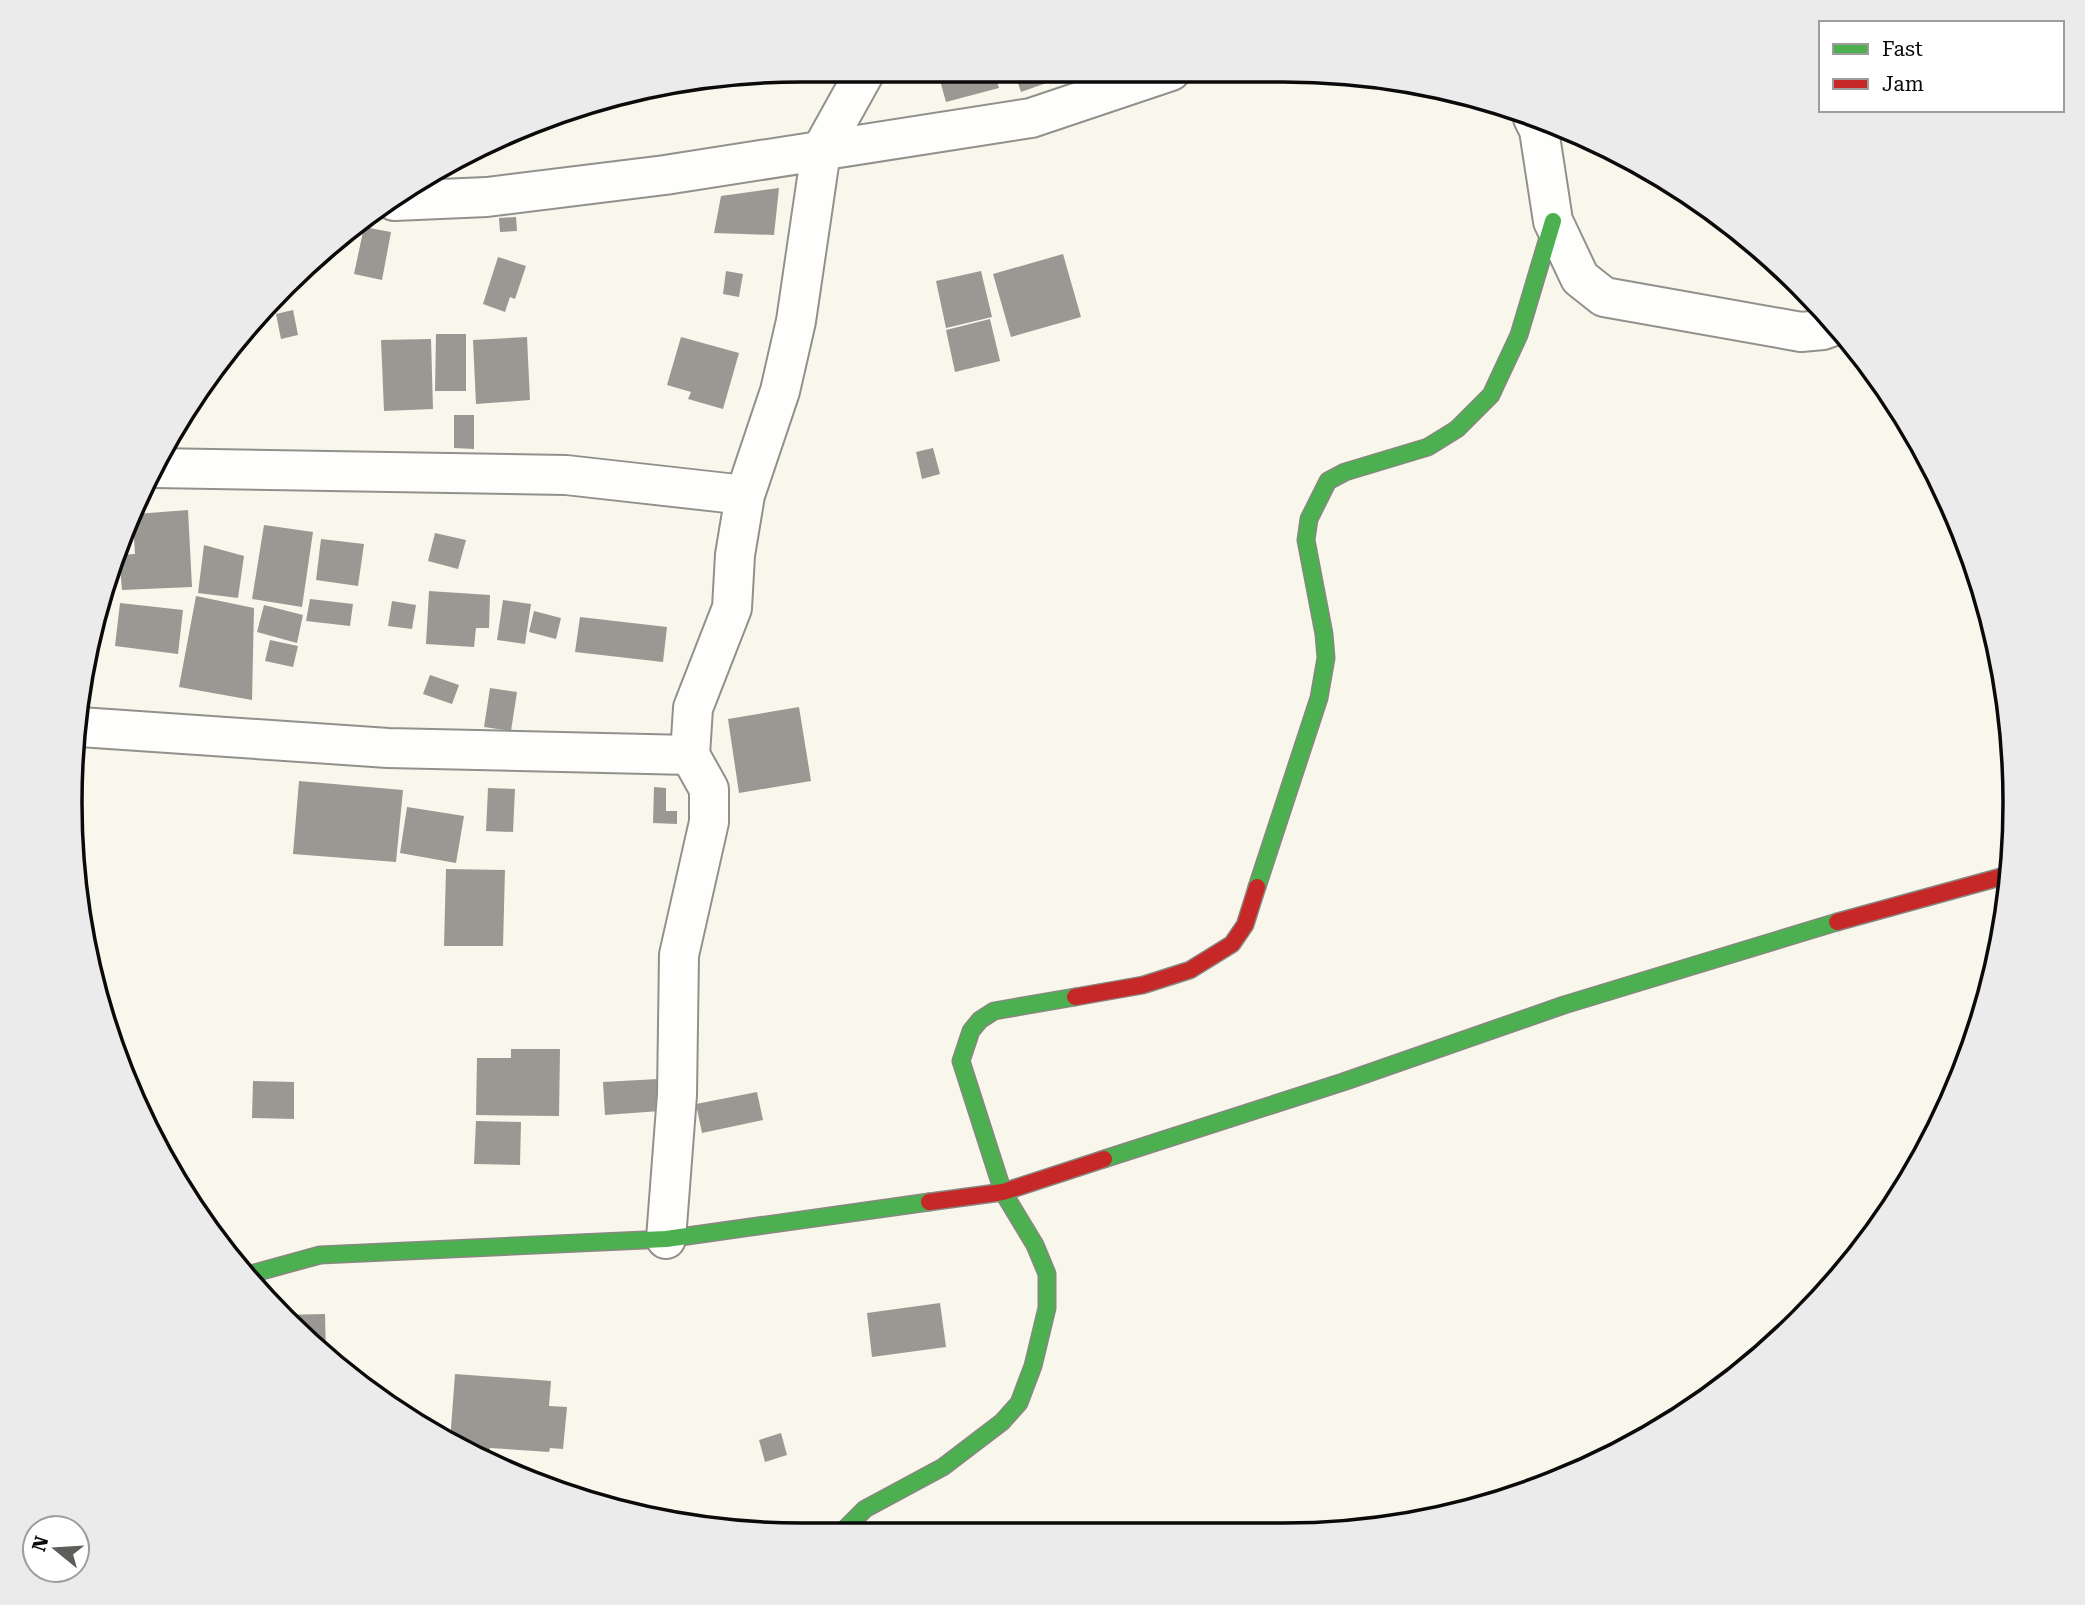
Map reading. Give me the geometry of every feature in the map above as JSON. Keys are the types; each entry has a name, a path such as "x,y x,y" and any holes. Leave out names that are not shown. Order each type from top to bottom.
{"street":[{"path":"666,1239 677,1095 679,955 709,822 709,789 690,755 693,708 732,608 735,555 745,495 780,391 796,321 821,151 859,82"},
{"path":"408,200 487,197 665,175 1031,118 1138,82"},
{"path":"1539,130 1553,221 1580,278 1604,297 1801,332 1825,329"},
{"path":"851,1523 864,1509 943,1467 1002,1422 1019,1403 1033,1366 1047,1308 1047,1273 1035,1245 1003,1192 961,1061 965,1042 978,1019 994,1011 1143,985 1190,970 1232,944 1245,925 1320,698 1326,658 1306,540 1309,519 1328,481 1345,471 1428,447 1457,429 1491,395 1519,335 1553,221"},
{"path":"165,468 566,475 745,495"},
{"path":"86,727 388,748 690,755"},
{"path":"257,1272 320,1255 666,1239 1003,1192 1343,1082 1564,1005 1878,910 1999,878"}],"building":[{"path":"940,82 997,82 999,88 946,102"},
{"path":"1018,82 1049,82 1021,92"},
{"path":"779,188 774,235 714,233 721,196"},
{"path":"516,217 517,231 500,232 499,218"},
{"path":"368,228 391,232 382,280 354,274 363,232"},
{"path":"1063,254 1081,317 1011,337 993,274"},
{"path":"498,257 526,266 515,299 510,297 505,312 483,304"},
{"path":"726,271 743,274 739,297 723,294"},
{"path":"981,271 992,317 946,328 936,281"},
{"path":"293,310 298,335 281,339 276,314"},
{"path":"990,319 1000,361 955,372 946,330"},
{"path":"436,334 466,334 466,391 435,391"},
{"path":"527,337 530,400 476,404 473,340"},
{"path":"681,337 739,353 723,409 688,399 691,392 667,385"},
{"path":"431,339 433,409 384,411 381,340"},
{"path":"454,415 474,415 474,449 454,448"},
{"path":"933,448 940,474 922,479 916,452"},
{"path":"188,510 192,587 122,590 120,570 126,555 135,554 134,535 143,513"},
{"path":"264,525 313,532 302,607 252,599"},
{"path":"435,533 466,540 458,569 428,561"},
{"path":"321,539 364,544 358,586 316,580"},
{"path":"204,545 244,556 238,598 198,593"},
{"path":"429,591 490,595 489,628 476,628 474,647 426,644"},
{"path":"196,596 254,608 252,700 179,687"},
{"path":"310,599 353,604 350,626 306,621"},
{"path":"503,600 531,604 525,644 497,640"},
{"path":"392,601 416,605 412,629 388,626"},
{"path":"120,603 183,610 178,654 115,646"},
{"path":"264,605 303,615 297,643 257,632"},
{"path":"534,611 561,618 556,639 529,632"},
{"path":"580,617 667,627 663,662 575,652"},
{"path":"270,640 298,646 293,667 265,661"},
{"path":"430,675 459,685 452,704 423,694"},
{"path":"490,688 517,692 511,731 484,727"},
{"path":"799,707 811,781 739,793 728,719"},
{"path":"299,781 403,790 396,862 293,854"},
{"path":"654,787 666,788 666,811 677,811 677,824 653,823"},
{"path":"488,788 515,789 513,832 486,831"},
{"path":"407,807 464,816 456,863 400,853"},
{"path":"446,869 505,870 503,946 444,946"},
{"path":"511,1049 560,1049 559,1116 476,1115 477,1058 511,1058"},
{"path":"658,1079 660,1111 605,1115 603,1082"},
{"path":"253,1081 294,1082 294,1119 252,1118"},
{"path":"757,1092 763,1120 702,1133 696,1104"},
{"path":"476,1121 521,1122 520,1165 474,1164"},
{"path":"940,1303 946,1347 872,1357 867,1313"},
{"path":"325,1314 326,1342 296,1315"},
{"path":"455,1374 551,1381 549,1406 567,1407 563,1449 550,1448 549,1452 490,1448 490,1451 451,1431"},
{"path":"781,1433 787,1455 765,1462 759,1440"}],"traffic: fast":[{"path":"1257,887 1319,698 1326,658 1306,540 1309,519 1328,481 1345,472 1428,447 1457,429 1491,395 1519,335 1553,221"},
{"path":"1104,1159 1343,1082 1564,1005 1837,922"},
{"path":"851,1523 865,1509 943,1467 1002,1422 1019,1403 1033,1366 1047,1308 1047,1274 1035,1245 1003,1192 961,1061 971,1031 980,1020 994,1011 1075,997"},
{"path":"257,1272 320,1255 666,1239 929,1202"}],"traffic: jam":[{"path":"1837,922 1999,878"},
{"path":"1075,997 1143,985 1190,970 1232,944 1245,925 1257,887"},
{"path":"929,1202 1003,1192 1104,1159"}]}
